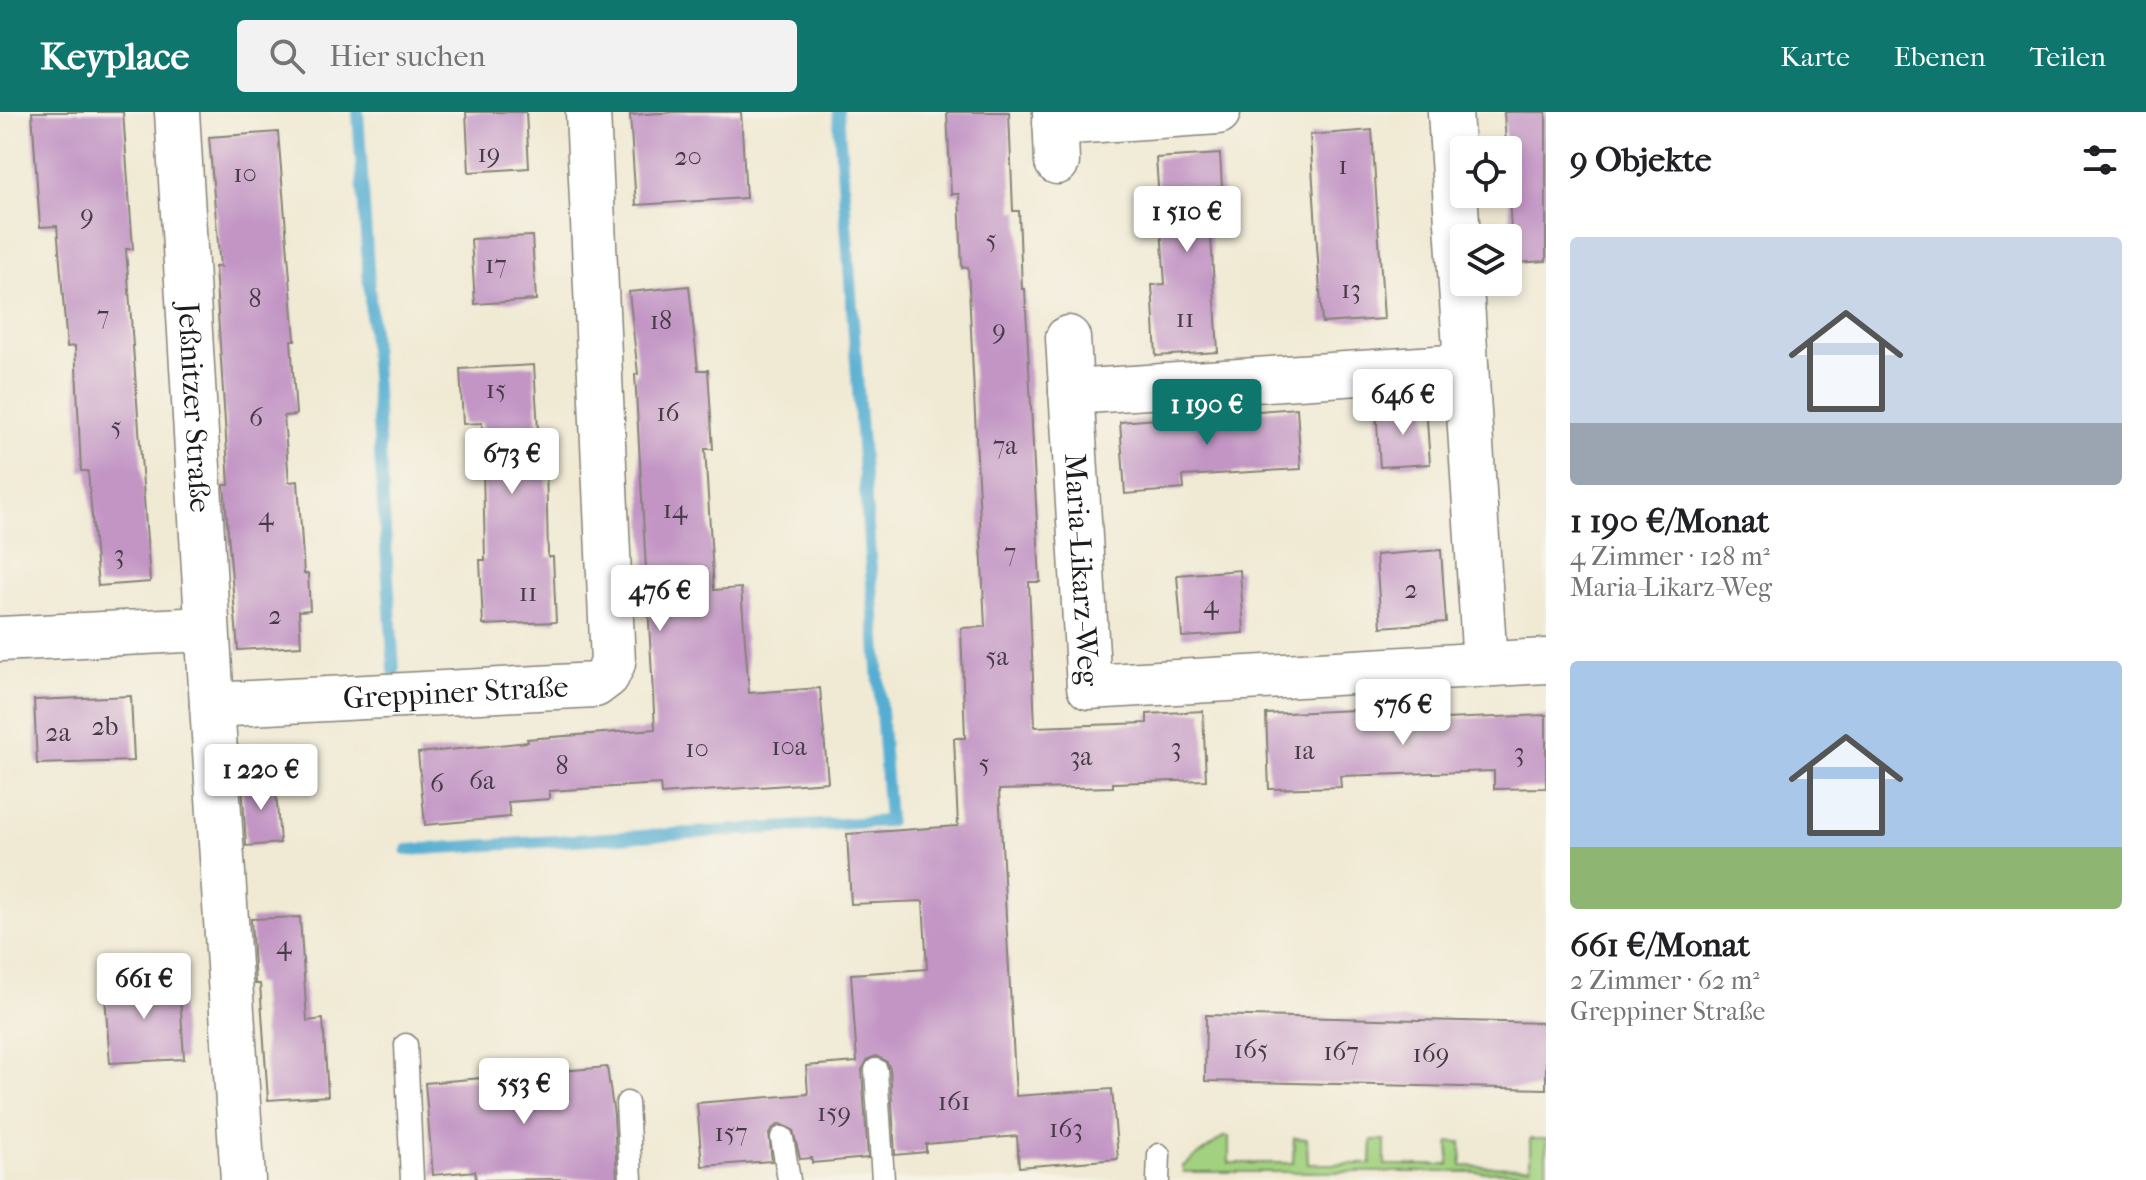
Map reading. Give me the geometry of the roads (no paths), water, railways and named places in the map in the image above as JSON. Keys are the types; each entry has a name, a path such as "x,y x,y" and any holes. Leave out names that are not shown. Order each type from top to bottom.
{"street":[{"name":"Jeßnitzer Straße","path":"177,112 212,705"},
{"name":"Greppiner Straße","path":"212,705 595,685 607,676 613,663 588,112"},
{"path":"1056,132 1218,112"},
{"path":"1450,112 1485,665 1546,661"},
{"name":"Maria-Likarz-Weg","path":"1068,338 1089,687 1485,665"},
{"path":"1071,392 1466,366"},
{"path":"0,639 206,629"},
{"path":"212,705 243,1180"}],"lane":[{"path":"406,1045 412,1180"},
{"path":"876,1070 883,1180"},
{"path":"627,1103 631,1180"},
{"path":"782,1138 789,1180"},
{"path":"1158,1180 1159,1155"}],"waterway":[{"path":"358,112 394,671"},
{"path":"407,850 889,821 838,112"}]}
